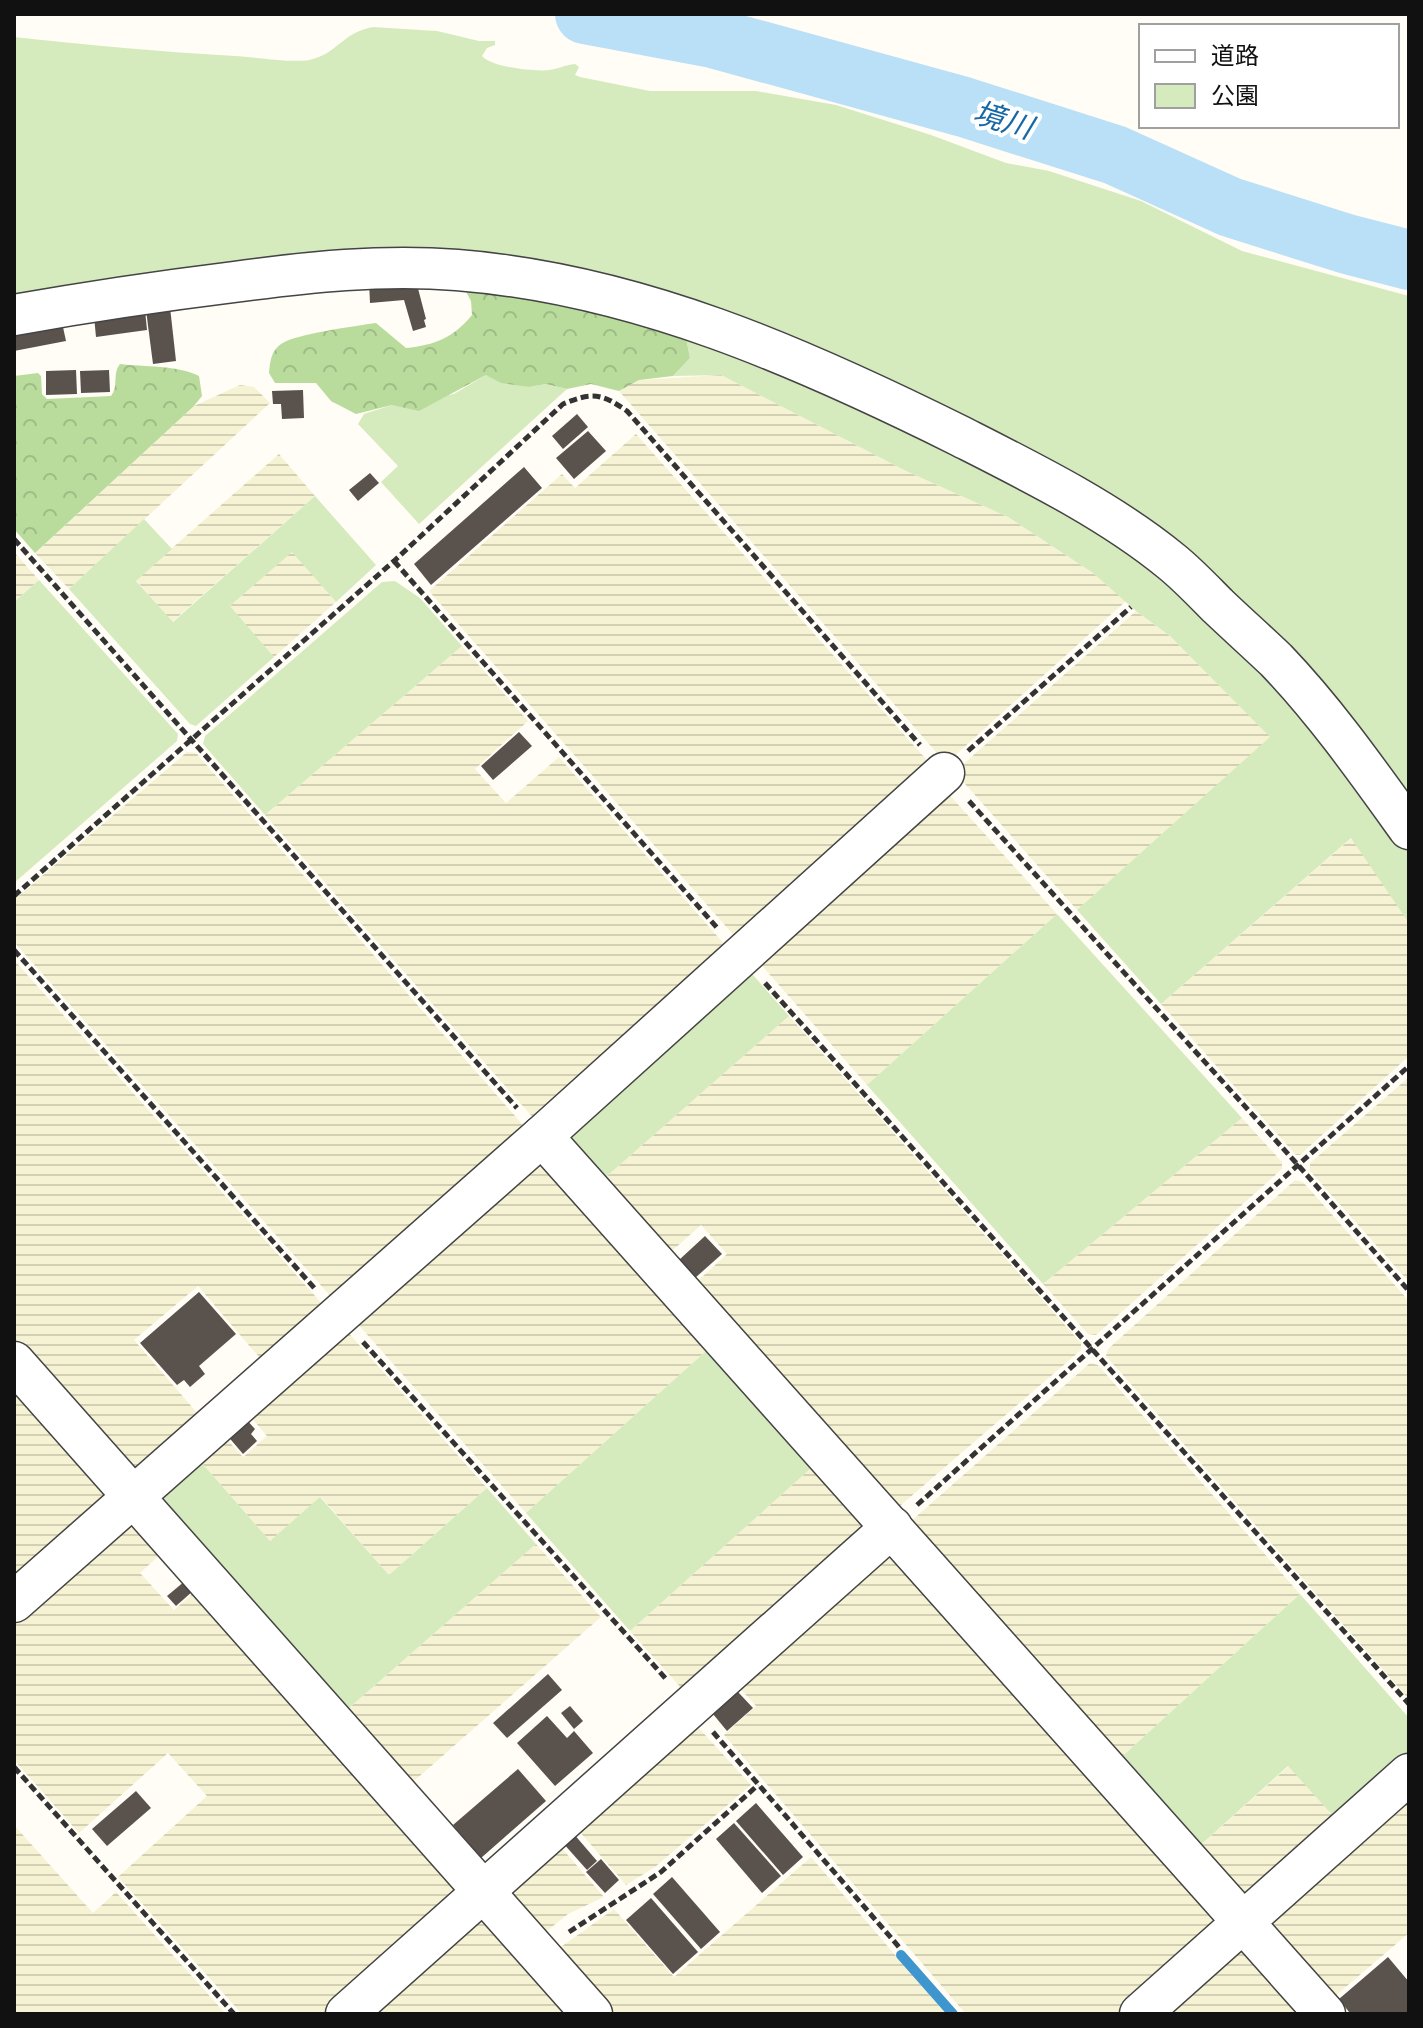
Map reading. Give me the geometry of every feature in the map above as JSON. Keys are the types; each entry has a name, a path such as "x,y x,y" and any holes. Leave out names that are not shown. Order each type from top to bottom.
{"street":[{"path":"14,315 122,296 316,271 397,268 456,270 548,281 603,293 735,334 823,370 1009,460 1093,508 1171,561 1278,663 1345,743 1409,829"},
{"path":"14,1602 542,1136 944,773"},
{"path":"542,1136 1325,2014"},
{"path":"14,1362 592,2014"},
{"path":"346,2014 892,1527"},
{"path":"1140,2014 1409,1774"}],"path":[{"path":"14,896 394,561 563,404 587,394 609,399 627,411 944,773 1409,1291"},
{"path":"14,539 542,1136"},
{"path":"394,561 1409,1704"},
{"path":"944,773 1131,607"},
{"path":"14,950 691,1706 899,1947"},
{"path":"892,1527 1409,1066"},
{"path":"14,1767 234,2014"},
{"path":"539,1954 661,1872 758,1785"}],"shaded area":[{"path":"721,375 906,471 1008,517 1093,573 1126,601 951,759 943,760 619,391 639,380"},
{"path":"240,385 254,387 270,403 69,589 35,553 194,406"},
{"path":"636,434 933,767 738,940 429,591 562,474 575,488"},
{"path":"279,454 315,496 172,622 136,580"},
{"path":"292,551 336,602 274,657 229,607"},
{"path":"14,552 39,580 14,602"},
{"path":"1136,611 1170,636 1271,737 1077,910 958,776 959,768"},
{"path":"462,646 528,721 475,769 506,803 559,757 726,946 537,1122 265,815"},
{"path":"187,752 196,753 523,1125 524,1139 334,1300 14,942 14,900"},
{"path":"946,791 1057,914 867,1085 756,959"},
{"path":"1354,836 1409,922 1409,1056 1300,1155 1296,1155 1161,1004"},
{"path":"14,960 325,1307 266,1365 198,1286 134,1340 205,1422 139,1478 14,1345"},
{"path":"789,1016 1081,1343 1081,1350 894,1511 690,1288 727,1254 701,1225 664,1258 598,1184"},
{"path":"1409,1077 1409,1282 1310,1171 1310,1163"},
{"path":"1242,1118 1282,1162 1282,1169 1096,1335 1088,1334 1043,1284"},
{"path":"541,1152 716,1342 526,1513 355,1321"},
{"path":"1295,1180 1303,1182 1409,1301 1409,1699 1106,1356 1108,1349"},
{"path":"345,1329 487,1488 389,1575 321,1497 270,1541 194,1454 220,1432 243,1457 267,1436 245,1410"},
{"path":"1090,1363 1098,1365 1300,1594 1115,1763 909,1523"},
{"path":"14,1380 113,1494 14,1591"},
{"path":"820,1460 874,1521 682,1689 630,1631"},
{"path":"124,1514 165,1550 140,1573 174,1610 199,1588 463,1892 326,2014 242,2014 118,1877 207,1796 168,1753 79,1833 14,1760 14,1613"},
{"path":"536,1544 601,1617 406,1788 341,1715"},
{"path":"887,1546 1219,1923 1118,2014 966,2014 724,1735 756,1706 734,1682"},
{"path":"698,1727 751,1785 655,1867 626,1885 572,1823"},
{"path":"1289,1766 1335,1818 1246,1897 1194,1851"},
{"path":"1409,1782 1409,1933 1327,2003 1258,1915"},
{"path":"14,1825 93,1913 116,1892 226,2014 14,2014"},
{"path":"554,1839 604,1897 568,1914 538,1938 500,1887"},
{"path":"811,1857 946,2014 605,2014 551,1954 614,1909 674,1977"},
{"path":"477,1909 576,2014 357,2014"},
{"path":"1237,1934 1307,2014 1148,2014"}],"green space":[{"path":"373,27 437,31 479,41 495,41 495,45 487,48 482,56 494,63 543,70 575,64 579,67 575,75 580,77 650,91 756,91 836,105 1006,163 1049,171 1141,201 1242,251 1409,296 1409,805 1064,478 481,259 14,305 14,37 302,61 318,57 354,34"},
{"path":"471,277 685,333 690,358 673,376 639,380 619,391 591,384 567,389 546,384 529,387 501,383 486,375 419,411 392,405 356,414 331,401 316,383 275,383 269,373 273,353 281,344 326,331 376,323 406,348 443,339 472,315 471,301 462,284"},
{"path":"685,333 766,356 1088,516 1232,629 1409,847 1409,923 1351,838 1161,1004 1077,910 1270,737 1170,636 1093,573 1008,517 906,471 721,375 673,376 690,358"},
{"path":"120,364 191,372 199,376 202,396 35,553 14,529 14,376 38,373 42,394 47,399 111,396"},
{"path":"486,375 529,387 546,384 567,389 419,524 381,482 398,466 358,424 364,414 392,405 454,394"},
{"path":"315,496 376,565 336,602 292,552 230,606 274,657 196,726 190,724 69,589 144,519 172,549 136,581 173,622"},
{"path":"39,580 178,734 177,741 14,883 14,602"},
{"path":"395,581 420,598 462,646 265,815 203,744 205,736 382,582"},
{"path":"1057,914 1242,1118 1043,1284 867,1085"},
{"path":"746,967 789,1016 598,1184 561,1131"},
{"path":"716,1342 820,1460 630,1631 526,1513"},
{"path":"194,1454 270,1541 320,1497 389,1575 487,1488 536,1544 341,1715 155,1502"},
{"path":"1300,1594 1409,1718 1409,1754 1335,1818 1288,1766 1194,1851 1115,1763"}],"building":[{"path":"415,277 426,327 413,331 404,300 370,303 369,281"},
{"path":"170,307 176,361 153,364 146,310"},
{"path":"145,310 147,330 96,337 94,316"},
{"path":"61,318 66,341 14,351 14,327"},
{"path":"76,370 77,394 46,395 46,371"},
{"path":"109,370 110,392 81,393 80,371"},
{"path":"303,390 304,418 282,419 281,404 273,404 272,391"},
{"path":"577,414 588,427 563,449 552,436"},
{"path":"588,431 606,451 574,479 556,458"},
{"path":"524,467 542,488 431,585 414,564"},
{"path":"370,473 379,483 358,501 349,490"},
{"path":"519,732 532,746 493,780 481,766"},
{"path":"705,1236 722,1254 695,1278 679,1260"},
{"path":"199,1292 236,1334 199,1366 205,1374 190,1387 184,1380 177,1385 140,1343"},
{"path":"245,1418 255,1429 251,1434 257,1441 243,1454 226,1434"},
{"path":"185,1581 193,1591 176,1606 167,1596"},
{"path":"548,1674 562,1690 507,1738 493,1723"},
{"path":"738,1692 753,1708 727,1731 713,1714"},
{"path":"570,1706 583,1721 574,1729 561,1713"},
{"path":"547,1716 567,1738 574,1731 593,1753 555,1786 517,1743"},
{"path":"518,1769 546,1801 481,1858 453,1825"},
{"path":"136,1791 151,1808 107,1846 92,1829"},
{"path":"756,1803 803,1857 783,1875 736,1821"},
{"path":"734,1823 781,1876 762,1893 716,1839"},
{"path":"573,1833 597,1861 587,1870 563,1843"},
{"path":"601,1859 619,1880 605,1893 586,1872"},
{"path":"672,1877 720,1932 701,1949 653,1894"},
{"path":"651,1898 698,1952 673,1974 626,1920"},
{"path":"1388,1957 1409,1982 1407,2014 1346,2014 1349,2012 1339,1999"}],"waterway":[{"name":"境川","path":"585,14 713,38 964,107 1115,155 1230,207 1409,260"},
{"path":"901,1955 953,2014"}]}
